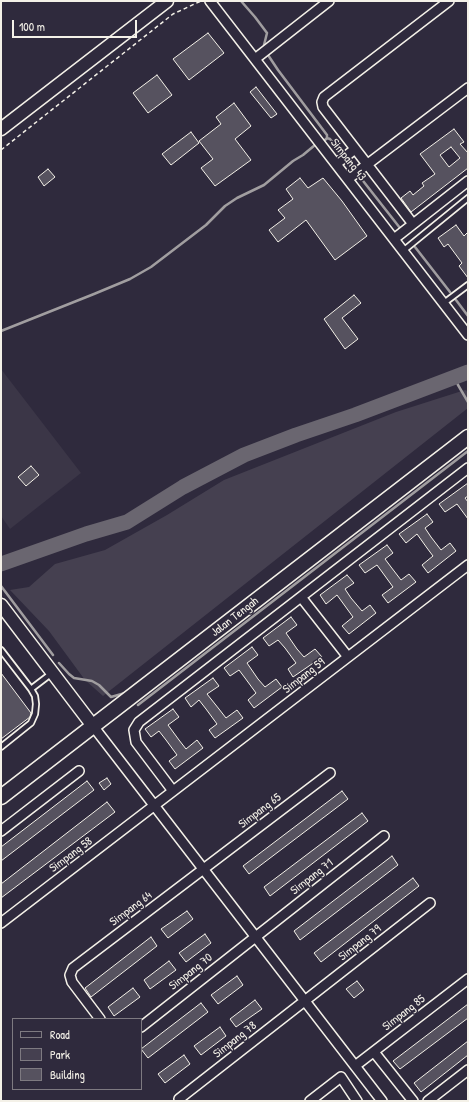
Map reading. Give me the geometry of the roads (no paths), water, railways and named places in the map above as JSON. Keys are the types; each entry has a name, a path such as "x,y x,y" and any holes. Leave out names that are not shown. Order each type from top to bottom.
{"main road":[{"name":"Jalan Tengah","path":"1,797 468,437"}],"street":[{"path":"1,129 167,1"},
{"name":"Simpang 43","path":"210,1 468,334"},
{"path":"255,59 329,1"},
{"path":"413,224 323,107 323,99 449,1"},
{"path":"348,179 468,88"},
{"path":"336,164 355,149"},
{"path":"394,239 468,181"},
{"path":"173,791 136,742 134,730 140,722 468,468"},
{"name":"Simpang 59","path":"155,806 468,565"},
{"path":"301,597 348,657"},
{"path":"1,606 382,1101"},
{"path":"1,831 79,771"},
{"name":"Simpang 65","path":"204,869 330,773"},
{"name":"Simpang 58","path":"1,923 155,806"},
{"name":"Simpang 71","path":"256,937 384,836"},
{"name":"Simpang 64","path":"99,1018 72,982 70,975 73,968 204,869"},
{"name":"Simpang 79","path":"305,1001 430,903"},
{"name":"Simpang 70","path":"142,1026 256,937"},
{"name":"Simpang 85","path":"355,1066 468,979"},
{"name":"Simpang 78","path":"179,1099 305,1001"},
{"path":"374,1052 413,1101"},
{"path":"428,1101 468,1070"},
{"path":"310,1101 341,1077 357,1101"}],"lane":[{"path":"403,251 466,200 468,207"},
{"path":"444,303 468,285"},
{"path":"1,650 31,689 35,696 36,704 35,714 31,724 1,747"},
{"path":"31,689 53,673"}],"waterway":[{"path":"241,1 267,33 264,45"},
{"path":"268,55 327,135 325,140"},
{"path":"327,138 330,139 342,154"},
{"path":"1,331 130,279 151,267 206,225 225,206 237,198 264,185 315,145"},
{"path":"360,177 400,228"},
{"path":"415,247 450,292"},
{"path":"456,300 468,316"},
{"path":"1,564 86,534 127,522 183,487 244,455 468,372"},
{"path":"455,377 468,402"},
{"path":"138,705 468,451"},
{"path":"1,586 53,655"},
{"path":"59,663 74,678 92,681 99,685 111,697 125,693"}]}
